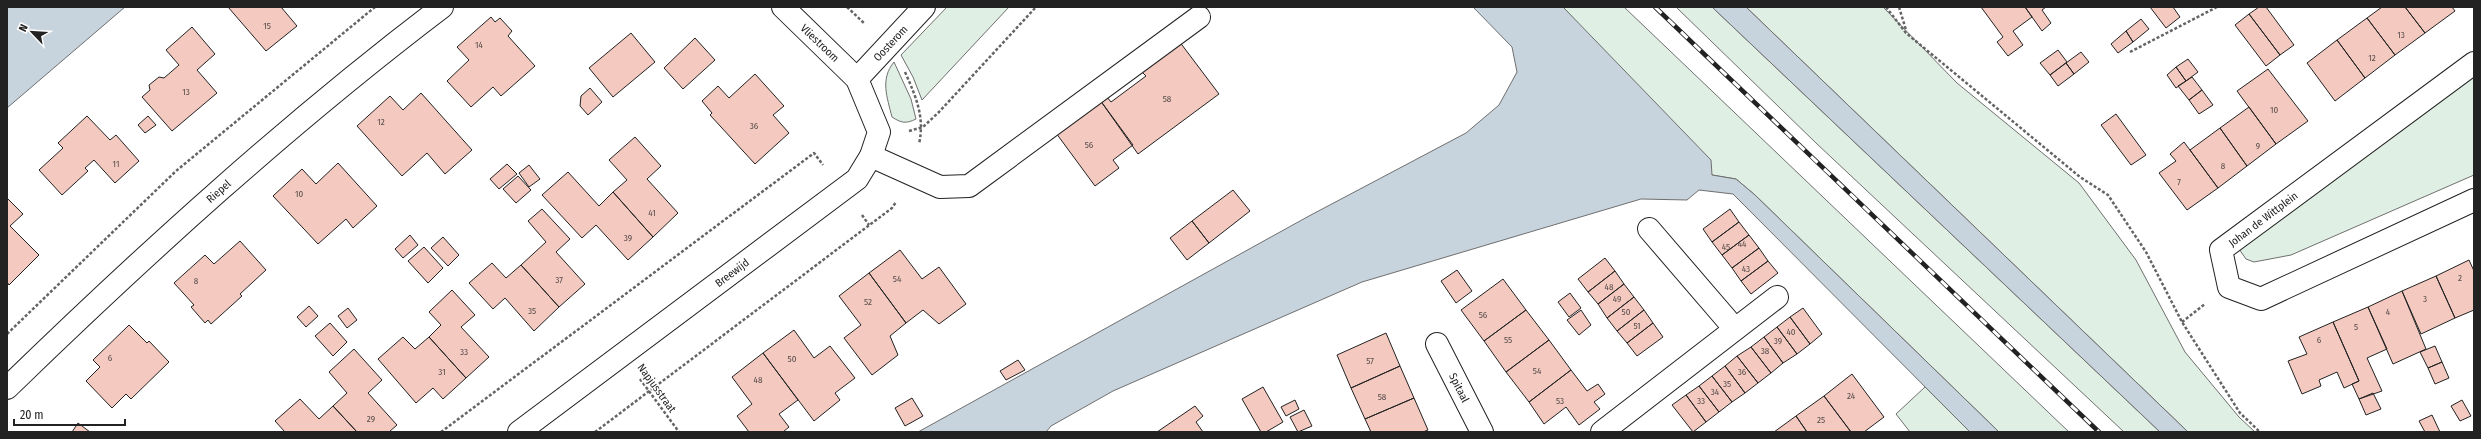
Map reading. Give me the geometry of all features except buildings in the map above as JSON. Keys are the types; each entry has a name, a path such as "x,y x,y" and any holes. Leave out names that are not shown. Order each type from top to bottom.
{"street":[{"name":"Riepel","path":"7,388 114,284 359,70 442,7"},
{"name":"Vliestroom","path":"783,7 857,79"},
{"name":"Oosterom","path":"857,79 924,7"},
{"path":"871,156 940,187 969,186 1199,17"},
{"name":"Johan de Wittplein","path":"2474,63 2221,250 2229,287 2261,299 2474,200"},
{"name":"Breewijd","path":"519,432 857,179 871,156 879,132 857,79"},
{"path":"1649,229 1735,329"},
{"path":"1602,432 1777,297"},
{"name":"Spitaal","path":"1437,344 1482,432"}],"path":[{"path":"7,334 176,171 374,7"},
{"path":"923,127 939,112 1036,7"},
{"path":"1886,7 1906,33 2080,177 2108,195 2146,252 2182,322 2240,413 2260,432"},
{"path":"1899,7 1906,33"},
{"path":"2130,52 2217,7"},
{"path":"440,432 814,153 869,225"},
{"name":"Napjusstraat","path":"622,354 679,432"}],"green space":[{"path":"947,7 1009,7 922,100 913,77 901,55"},
{"path":"1563,7 1624,7 2069,432 1999,432 1755,195 1736,179 1712,175"},
{"path":"1676,7 1712,7 2160,432 2124,432 1816,143"},
{"path":"1746,7 1883,7 1957,83 2079,183 2136,260 2185,352 2239,417 2255,432 2188,432"},
{"path":"894,62 911,99 916,119 909,122 901,122 895,119 892,117 890,110 886,82 887,75"},
{"path":"2474,68 2474,175 2291,255 2254,262 2246,259 2239,249"},
{"path":"1925,387 1970,432 1910,432 1896,414"}],"shaded area":[{"path":"7,7 125,7 7,108"},
{"path":"1473,7 1563,7 1711,160 1712,175 1736,179 1755,195 1999,432 1970,432 1733,194 1699,190 1687,200 1641,199 1362,282 1113,391 1051,426 1046,432 918,432 1309,216 1466,133 1499,105 1517,72 1512,47"},
{"path":"1712,7 1746,7 2188,432 2160,432"}],"railway":[{"path":"1655,7 2099,432"}]}
